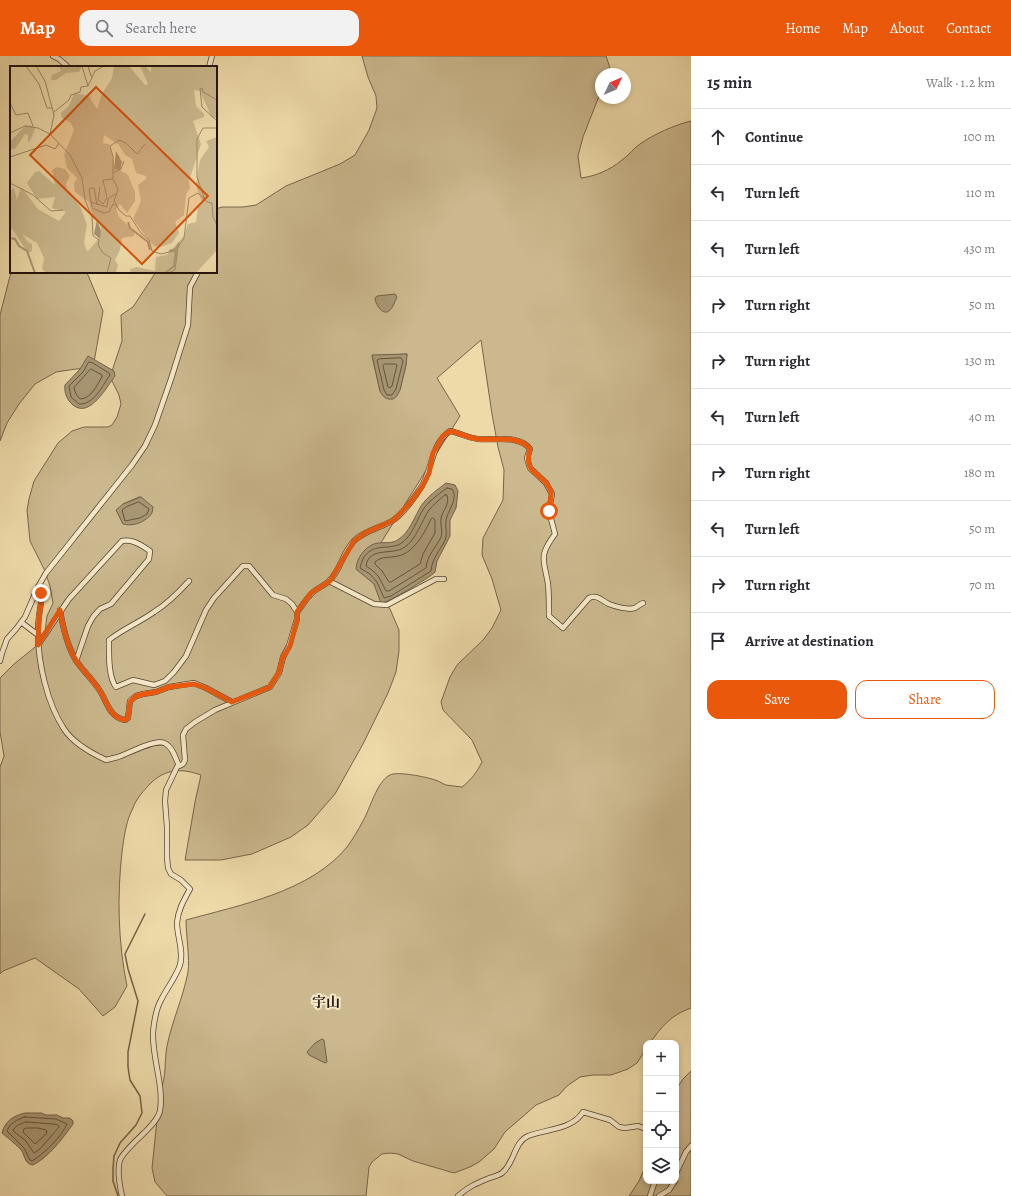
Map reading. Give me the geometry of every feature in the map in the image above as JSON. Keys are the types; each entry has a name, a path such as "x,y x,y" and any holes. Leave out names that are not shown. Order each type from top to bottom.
{"street":[{"path":"53,56 67,66"},
{"path":"209,66 212,56"},
{"path":"0,661 7,639 21,622 38,587 57,558 88,522 145,446 155,425 188,325 190,288 198,273"},
{"path":"297,612 311,593 330,581 354,541 365,533 394,520 411,502 422,487 429,473 433,453 443,436 450,431 477,439 507,439 519,442 530,449 527,458 530,468 546,483 552,494 549,511 555,534 544,551 543,564 548,586 549,616 563,628 589,598 592,597 598,597 609,604 628,608 635,608 643,603"},
{"path":"38,645 69,598 122,541 129,540 140,544 150,551 149,559 111,604 100,609 93,617 88,626 76,661"},
{"path":"122,1196 119,1183 121,1158 135,1141 153,1124 160,1111 158,1071 154,1053 153,1031 160,1001 177,970 182,955 177,924 179,912 190,889 181,880 171,874 168,868 166,857 168,827 165,801 166,790 174,772 183,764 185,760 183,735 186,730 195,722 215,710 270,687 279,672 283,657 290,646 297,620 297,612 286,598 273,595 264,582 249,566 243,566 214,598 206,610 186,656 165,681 154,685 133,680 116,687 113,683 109,656 109,640 119,632 156,612 189,581"},
{"path":"330,581 374,604 387,605 436,579 444,579"},
{"path":"38,587 42,599 39,616 38,645 43,678 64,730 71,738 85,749 106,760 117,758 143,746 163,742 167,744 175,755 179,766"},
{"path":"60,610 63,629 76,661 100,690 110,710 120,720 125,720 128,718 130,702 136,696 181,685 194,684 206,688 232,702"},
{"path":"21,622 38,635"},
{"path":"458,1196 468,1187 501,1174 510,1165 520,1143 526,1137 574,1122 583,1112 610,1120 619,1127 625,1128 638,1126 643,1128"},
{"path":"679,1167 686,1152 691,1146"},
{"path":"650,1196 654,1184"},
{"path":"659,1196 669,1190 672,1184"}],"shaded area":[{"path":"362,56 606,56 610,68 595,68 596,104 583,137 578,156 581,178 592,176 608,170 625,158 638,146 658,133 691,121 691,1008 672,1018 663,1026 652,1040 643,1040 643,1054 637,1063 628,1069 611,1075 580,1077 567,1086 559,1095 536,1105 505,1132 494,1149 479,1162 454,1173 413,1161 398,1154 390,1153 382,1154 372,1162 369,1167 366,1196 167,1196 155,1182 152,1168 160,1091 164,1075 167,1046 188,972 189,960 186,920 229,909 273,895 314,875 332,862 347,847 363,821 381,783 390,775 412,775 438,781 446,785 462,787 474,776 482,762 472,740 443,710 441,702 450,677 457,665 483,640 492,628 501,610 492,579 482,555 483,538 503,500 504,470 492,414 481,340 437,378 460,416 382,541 373,561 374,584 390,609 399,630 399,651 396,672 388,693 363,744 335,794 308,825 291,837 252,854 221,860 185,860 201,775 185,771 171,772 159,777 148,786 134,805 126,829 122,852 119,885 119,919 127,986 115,1007 103,1016 79,989 35,958 3,971 0,974 0,767 4,756 0,732 0,678 14,664 44,640 47,616 53,603 50,586 44,569 30,541 27,510 29,499 34,481 58,443 72,431 84,427 108,427 112,425 117,417 121,404 119,395 110,377 122,341 121,315 133,307 155,273 217,273 217,209 256,205 286,186 340,164 355,155 369,130 377,108 376,96 368,77","holes":["407,354 400,390 380,391 372,356","139,497 141,497 145,502 123,524 118,513 123,504"]},
{"path":"11,273 86,273 103,311 93,368 56,372 35,384 19,404 7,423 0,441 0,315"},
{"path":"691,1071 691,1196 629,1196 643,1172 643,1184 679,1184 679,1085"}],"water":[{"path":"395,294 397,297 390,310 384,312 381,310 376,303 375,298 377,296"},
{"path":"407,354 400,390 397,396 393,399 387,398 380,391 372,355"},
{"path":"88,356 114,371 115,376 92,405 86,408 79,408 69,401 65,391 65,385 80,369"},
{"path":"446,483 455,485 458,491 456,508 450,520 450,536 437,561 435,572 409,589 381,603 374,584 356,569 360,556 366,549 374,544 394,542 403,536 409,529 424,502"},
{"path":"141,497 153,507 152,513 139,523 131,525 123,524 116,510 123,504"},
{"path":"322,1039 324,1040 327,1062 325,1063 309,1055 307,1052 315,1043"},
{"path":"25,1113 57,1115 63,1118 70,1118 73,1121 73,1124 55,1147 39,1162 33,1165 27,1162 22,1151 2,1133 7,1122"}],"waterway":[{"path":"118,1196 113,1181 114,1156 120,1143 136,1125 142,1113 140,1096 130,1080 128,1067 128,1052 138,1001 125,954 145,914"}],"district":[{"name":"宇山","path":"326,1002"}],"route":[{"path":"41,593 42,599 39,616 38,645 60,610 63,629 76,661 100,690 110,710 120,720 125,720 128,718 128,707 130,702 136,696 156,692 169,687 194,684 206,688 232,702 270,687 279,672 283,657 290,646 297,620 297,612 311,593 330,581 344,555 354,541 365,533 394,520 411,502 422,487 429,473 433,453 443,436 450,431 477,439 507,439 519,442 528,447 530,449 527,463 530,468 546,483 552,494 549,511"}]}
